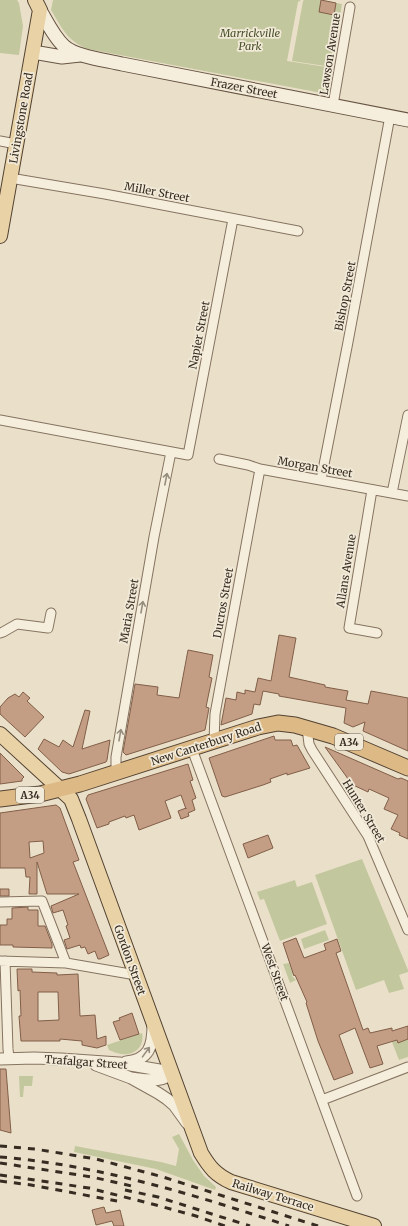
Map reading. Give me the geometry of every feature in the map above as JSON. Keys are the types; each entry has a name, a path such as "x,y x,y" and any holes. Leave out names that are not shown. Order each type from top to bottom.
{"highway":[{"name":"New Canterbury Road","path":"0,799 40,794 80,784 258,727 278,723 307,728 344,740 408,768"}],"main road":[{"name":"Livingstone Road","path":"0,236 33,52 39,3"},
{"name":"Frazer Street","path":"39,3 54,34 63,45 80,55 408,120"},
{"name":"Frazer Street","path":"33,52 62,57 80,55"},
{"path":"0,734 60,789"},
{"name":"Gordon Street","path":"60,789 70,799 73,805 194,1136"},
{"name":"Railway Terrace","path":"194,1136 208,1166 220,1177 354,1223 374,1226"}],"street":[{"name":"Lawson Avenue","path":"333,105 350,8"},
{"name":"Bishop Street","path":"321,480 390,116"},
{"path":"0,141 16,144"},
{"name":"Miller Street","path":"10,178 105,194 298,231"},
{"name":"Napier Street","path":"171,452 188,455 233,219"},
{"path":"392,493 408,415"},
{"path":"0,420 171,452"},
{"name":"Maria Street","path":"116,773 116,757 154,537 171,452"},
{"name":"Morgan Street","path":"219,459 260,469 408,496"},
{"name":"Ducros Street","path":"214,742 216,714 260,469"},
{"name":"Allans Avenue","path":"372,490 349,628 377,633"},
{"path":"0,633 17,624 48,628 51,613"},
{"name":"Hunter Street","path":"307,728 309,744 312,750 368,836 408,930"},
{"name":"West Street","path":"192,749 357,1196"},
{"path":"0,902 42,900 66,963"},
{"path":"4,1058 8,1050 2,961 66,963 136,975"},
{"path":"119,1063 135,1061 146,1054 152,1040 153,1023"},
{"name":"Trafalgar Street","path":"4,1058 54,1058 119,1063 171,1072"},
{"path":"86,1061 130,1078 167,1098 174,1105 194,1136"},
{"path":"322,1100 408,1067"},
{"path":"130,1078 162,1079 169,1076 171,1072"}],"green space":[{"path":"0,0 17,0 19,3 23,26 19,55 0,53"},
{"name":"Marrickville Park","path":"53,0 301,0 298,2 287,61 333,68 330,92 327,94 88,49 70,38 62,28 51,10"},
{"path":"304,0 319,0 342,4 332,67 292,61"},
{"path":"362,859 408,970 408,972 399,975 404,989 389,993 384,980 356,990 315,875"},
{"path":"295,880 297,887 312,882 327,924 280,941 264,899 260,900 257,892"},
{"path":"325,930 329,940 304,949 301,939"},
{"path":"289,963 293,974 292,976 296,980 290,983 283,964"},
{"path":"142,1033 142,1042 135,1052 121,1054 109,1050 107,1045"},
{"path":"408,1039 408,1057 399,1060 392,1042 397,1040 398,1043"},
{"path":"19,1076 33,1076 32,1086 24,1086 23,1097 20,1097"},
{"path":"179,1134 193,1160 204,1176 216,1187 215,1190 156,1169 74,1152 75,1146 176,1166 179,1149 172,1137"}],"building":[{"path":"321,0 336,3 334,15 319,12"},
{"path":"279,635 296,638 289,677 325,685 325,687 348,691 346,700 368,704 371,691 408,698 408,751 363,731 365,722 353,727 344,723 346,708 279,696 279,694 263,691 260,705 254,704 252,714 221,725 226,698 236,700 237,692 245,694 245,690 255,692 258,678 271,681"},
{"path":"188,650 213,655 209,677 212,678 206,707 209,708 205,730 126,755 123,752 135,684 158,687 157,695 179,698"},
{"path":"23,692 30,698 27,701 44,717 25,737 0,714 0,707 8,698 15,694 19,697"},
{"path":"85,710 90,711 82,749 110,740 107,760 106,762 69,774 62,772 38,749 44,739 59,747 63,740 73,747"},
{"path":"274,736 275,740 291,740 293,746 297,745 310,768 287,775 287,773 270,779 271,782 263,785 225,797 222,796 209,758"},
{"path":"325,747 398,779 401,778 408,781 408,839 391,829 398,815 384,809 389,798 369,789 368,792 351,784"},
{"path":"0,753 24,777 22,781 0,784"},
{"path":"188,764 193,780 190,781 196,798 192,800 195,810 188,813 189,816 181,819 178,811 186,808 181,795 165,801 171,818 139,830 134,815 126,818 125,816 97,828 86,799 88,795"},
{"path":"56,805 60,808 79,860 73,862 109,955 98,959 95,951 88,954 85,947 81,948 80,945 67,949 64,940 70,938 66,926 68,925 63,910 53,913 51,906 79,894 47,894 37,862 37,894 29,894 30,877 26,877 25,868 0,868 0,813","holes":["43,841 44,853 30,858 29,842"]},
{"path":"268,835 273,848 248,858 243,844"},
{"path":"0,889 9,889 9,896 0,896"},
{"path":"28,907 28,910 38,910 38,926 45,926 52,944 52,948 13,947 13,945 0,945 0,925 7,925 7,919 12,919 12,908"},
{"path":"296,938 304,958 326,950 324,944 337,939 341,951 336,953 363,1030 368,1028 370,1033 392,1028 392,1031 408,1026 408,1039 398,1043 397,1040 377,1046 383,1064 370,1068 355,1028 339,1035 353,1073 334,1080 318,1041 306,1003 307,1002 295,975 294,976 283,943"},
{"path":"17,969 32,969 32,972 57,973 57,975 78,974 80,1016 95,1015 97,1039 106,1036 106,1045 97,1048 82,1045 82,1041 60,1039 60,1041 21,1041 19,1016 21,1016 20,990 18,991","holes":["38,992 58,992 59,1020 38,1021"]},
{"path":"132,1013 139,1034 120,1040 113,1022"},
{"path":"0,1069 6,1069 11,1133 0,1130"},
{"path":"104,1207 106,1213 120,1210 124,1226 114,1226 112,1221 96,1225 92,1210"}],"railway":[{"path":"0,1146 35,1149 96,1159 163,1177 318,1226"},
{"path":"0,1157 37,1161 110,1174 218,1203 289,1226"},
{"path":"0,1163 92,1177 136,1187"},
{"path":"0,1175 89,1188 196,1216 225,1226"},
{"path":"0,1181 31,1185 117,1201"},
{"path":"125,1190 158,1197 250,1226"}]}
